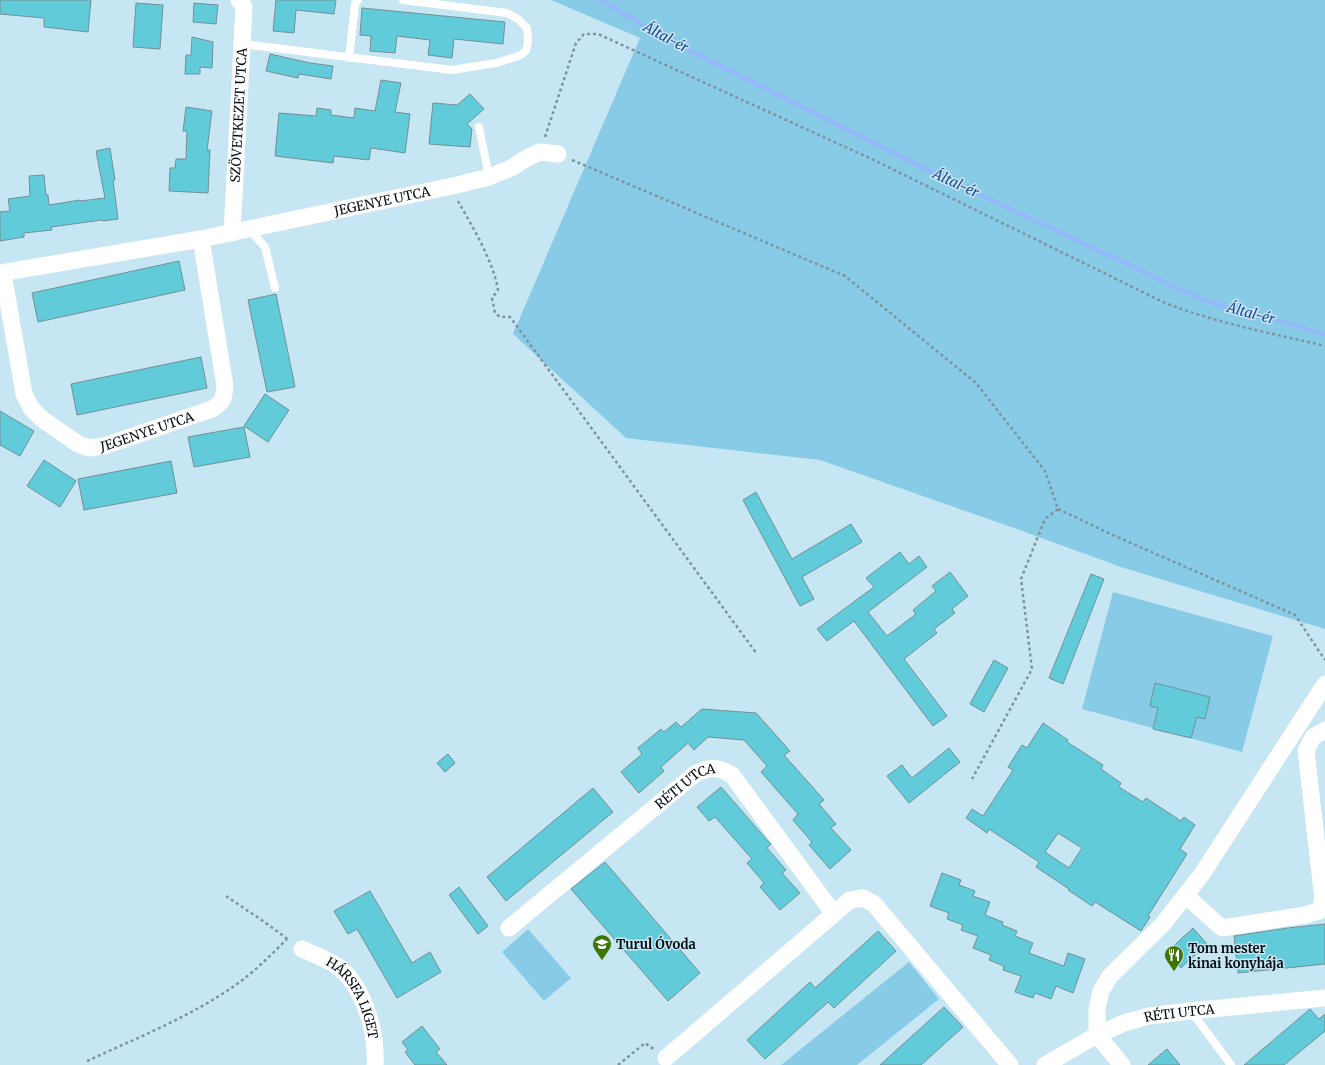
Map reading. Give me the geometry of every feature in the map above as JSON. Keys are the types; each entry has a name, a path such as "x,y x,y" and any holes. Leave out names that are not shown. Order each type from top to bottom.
{"street":[{"name":"SZÖVETKEZET UTCA","path":"232,233 243,44 244,6 239,0"},
{"name":"JEGENYE UTCA","path":"201,239 225,386 221,403 212,409 104,446 89,448 78,444 42,419 32,408 24,394 1,273 201,239 445,188 489,177 511,168 540,152"},
{"path":"540,152 558,154"},
{"path":"1122,1065 1097,1035 1097,1009 1101,990 1110,976 1163,924 1186,896 1202,874 1325,684"},
{"path":"1186,896 1222,928 1305,915 1319,911 1323,900 1306,751 1313,737 1325,730"},
{"name":"RÉTI UTCA","path":"509,928 695,774 708,768 721,768 732,775 834,914"},
{"path":"666,1058 850,900 863,898 874,904 1010,1065"},
{"name":"HÁRSFA LIGET","path":"302,949 335,965 351,980 361,997 368,1014 375,1047 375,1065"},
{"name":"RÉTI UTCA","path":"1045,1065 1097,1035 1124,1023 1149,1016 1325,998"}],"lane":[{"path":"349,58 355,4 358,0"},
{"path":"243,44 452,70 496,63 519,56 526,50 528,41 526,28 518,19 507,13 404,0"},
{"path":"479,127 489,177"},
{"path":"249,229 265,247 275,288"},
{"path":"1190,1011 1231,1065"}],"path":[{"path":"540,152 576,43 584,34 598,34 878,162 1163,302 1214,319 1325,346"},
{"path":"558,154 845,276 976,383 1046,471 1058,509 1115,536 1295,615 1325,660"},
{"path":"445,188 458,201 487,256 498,290 492,298 495,313 500,317 510,317 757,654"},
{"path":"972,779 1032,669 1022,579 1044,519 1058,509"},
{"path":"226,896 302,949"},
{"path":"87,1061 184,1015 225,992 249,975 288,939"},
{"path":"618,1065 645,1043 666,1058"}],"shaded area":[{"path":"551,0 1325,0 1325,629 1121,567 820,460 626,438 513,334 640,38"},
{"path":"1113,592 1273,636 1242,752 1082,709"},
{"path":"528,929 571,978 544,1001 502,952"},
{"path":"909,962 939,999 857,1065 781,1065"}],"building":[{"path":"0,0 91,0 88,32 44,27 44,18 0,14"},
{"path":"276,0 336,0 334,14 296,10 294,33 273,31"},
{"path":"136,3 163,5 160,49 133,47"},
{"path":"194,3 218,5 216,24 193,22"},
{"path":"362,8 505,22 503,44 454,39 452,58 428,55 430,40 397,36 395,53 370,51 371,36 360,35"},
{"path":"192,37 213,42 212,68 200,67 200,74 185,74 186,55 191,55"},
{"path":"270,54 310,63 333,66 331,79 299,74 298,78 266,71"},
{"path":"381,80 401,83 395,112 410,114 405,153 371,148 369,160 334,156 333,163 275,156 279,113 316,116 317,108 331,110 331,115 354,118 355,108 375,111"},
{"path":"470,94 484,109 467,124 472,129 470,147 429,144 433,103 457,105"},
{"path":"186,107 212,111 207,150 210,150 208,193 169,191 170,168 175,168 176,159 186,159 187,131 183,131"},
{"path":"110,148 115,180 113,180 118,219 51,227 52,230 24,233 24,237 0,241 0,212 10,211 8,199 30,196 29,176 44,175 46,195 48,195 49,205 105,198 96,151"},
{"path":"179,261 185,290 38,322 32,293"},
{"path":"276,294 295,387 267,392 248,300"},
{"path":"201,357 207,388 77,415 71,384"},
{"path":"265,394 289,410 268,442 244,426"},
{"path":"0,411 34,431 20,456 0,445"},
{"path":"244,427 250,457 194,467 188,437"},
{"path":"44,460 76,481 60,507 27,486"},
{"path":"171,461 177,493 84,510 78,479"},
{"path":"756,492 792,559 851,524 862,542 802,577 814,599 800,606 743,500"},
{"path":"900,552 909,564 919,556 927,567 868,612 887,636 916,614 913,610 936,591 932,586 950,572 968,596 952,609 955,613 934,629 937,633 904,659 947,716 933,726 854,621 827,641 817,629 874,587 866,578"},
{"path":"1091,574 1104,579 1063,684 1049,678"},
{"path":"994,660 1008,668 984,712 970,704"},
{"path":"1155,683 1210,697 1205,719 1197,717 1191,738 1153,729 1158,708 1150,706"},
{"path":"702,709 756,713 790,751 784,755 824,800 819,804 836,824 831,828 851,850 830,869 809,845 812,842 793,820 798,814 761,772 767,766 744,740 708,737 694,750 688,743 661,767 664,771 639,793 621,772 642,754 638,748 661,729 664,732 676,722 681,727"},
{"path":"1043,723 1068,740 1067,742 1103,765 1101,769 1121,783 1119,787 1143,802 1146,798 1181,821 1184,817 1195,825 1180,849 1187,854 1148,916 1150,917 1141,931 1095,902 1092,906 1036,867 1039,862 989,829 987,833 966,818 972,809 983,816 1013,770 1008,767 1022,745 1027,748","holes":["1058,833 1082,848 1069,868 1045,852"]},
{"path":"949,748 960,762 909,803 887,776 902,765 912,778"},
{"path":"448,754 455,763 445,772 437,763"},
{"path":"721,787 771,844 767,848 786,870 782,873 800,893 780,910 760,887 764,883 747,863 752,859 715,817 709,821 697,807"},
{"path":"593,788 613,812 506,901 487,877"},
{"path":"605,862 700,973 668,1001 571,889"},
{"path":"942,873 961,880 959,885 975,891 973,896 990,902 985,915 1003,922 1002,925 1017,931 1015,936 1033,943 1029,953 1064,966 1068,953 1085,959 1073,993 1056,986 1051,999 1035,993 1033,998 1015,992 1021,976 1003,970 1004,966 989,960 991,955 973,948 978,936 961,930 963,925 947,919 949,913 930,906"},
{"path":"459,887 488,926 478,934 449,895"},
{"path":"370,891 412,963 430,952 441,972 397,998 357,929 348,934 334,911"},
{"path":"1325,924 1325,964 1238,973 1234,936"},
{"path":"1193,928 1207,944 1181,968 1167,952"},
{"path":"878,931 896,951 834,1008 828,1002 765,1059 747,1040 810,982 815,988"},
{"path":"944,1007 963,1027 921,1065 880,1065"},
{"path":"1310,1009 1319,1019 1325,1014 1325,1031 1284,1065 1244,1065"},
{"path":"422,1026 440,1049 436,1052 447,1065 415,1065 405,1052 408,1050 402,1042"},
{"path":"1167,1049 1180,1065 1148,1065"}],"waterway":[{"name":"Által-ér","path":"600,0 662,36 930,171 1184,291 1213,303 1325,334"}],"place":[{"name":"Turul Óvoda","path":"602,961"},
{"name":"Tom mester kinai konyhája","path":"1174,972"}]}
